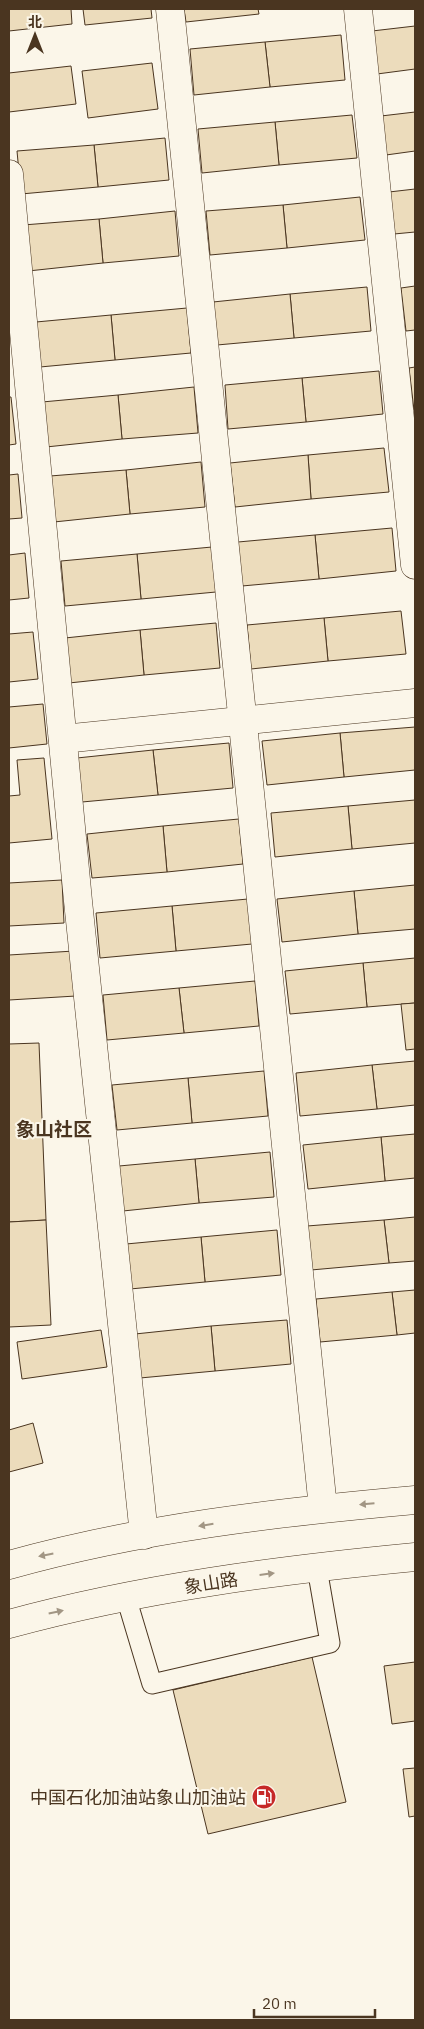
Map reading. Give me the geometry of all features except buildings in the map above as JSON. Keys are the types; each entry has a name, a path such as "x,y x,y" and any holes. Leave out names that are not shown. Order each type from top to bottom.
{"street":[{"path":"170,9 323,1508"},
{"path":"358,9 415,565"},
{"path":"9,174 63,739 144,1535"},
{"path":"63,739 415,703"},
{"path":"9,1565 144,1535 253,1517 323,1508 415,1500"},
{"name":"象山路","path":"9,1624 126,1597 252,1576 415,1558"}],"lane":[{"path":"126,1597 152,1684 330,1643 317,1568"}],"place":[{"name":"中国石化加油站象山加油站","path":"264,1797"}],"district":[{"name":"象山社区","path":"54,1129"}]}
